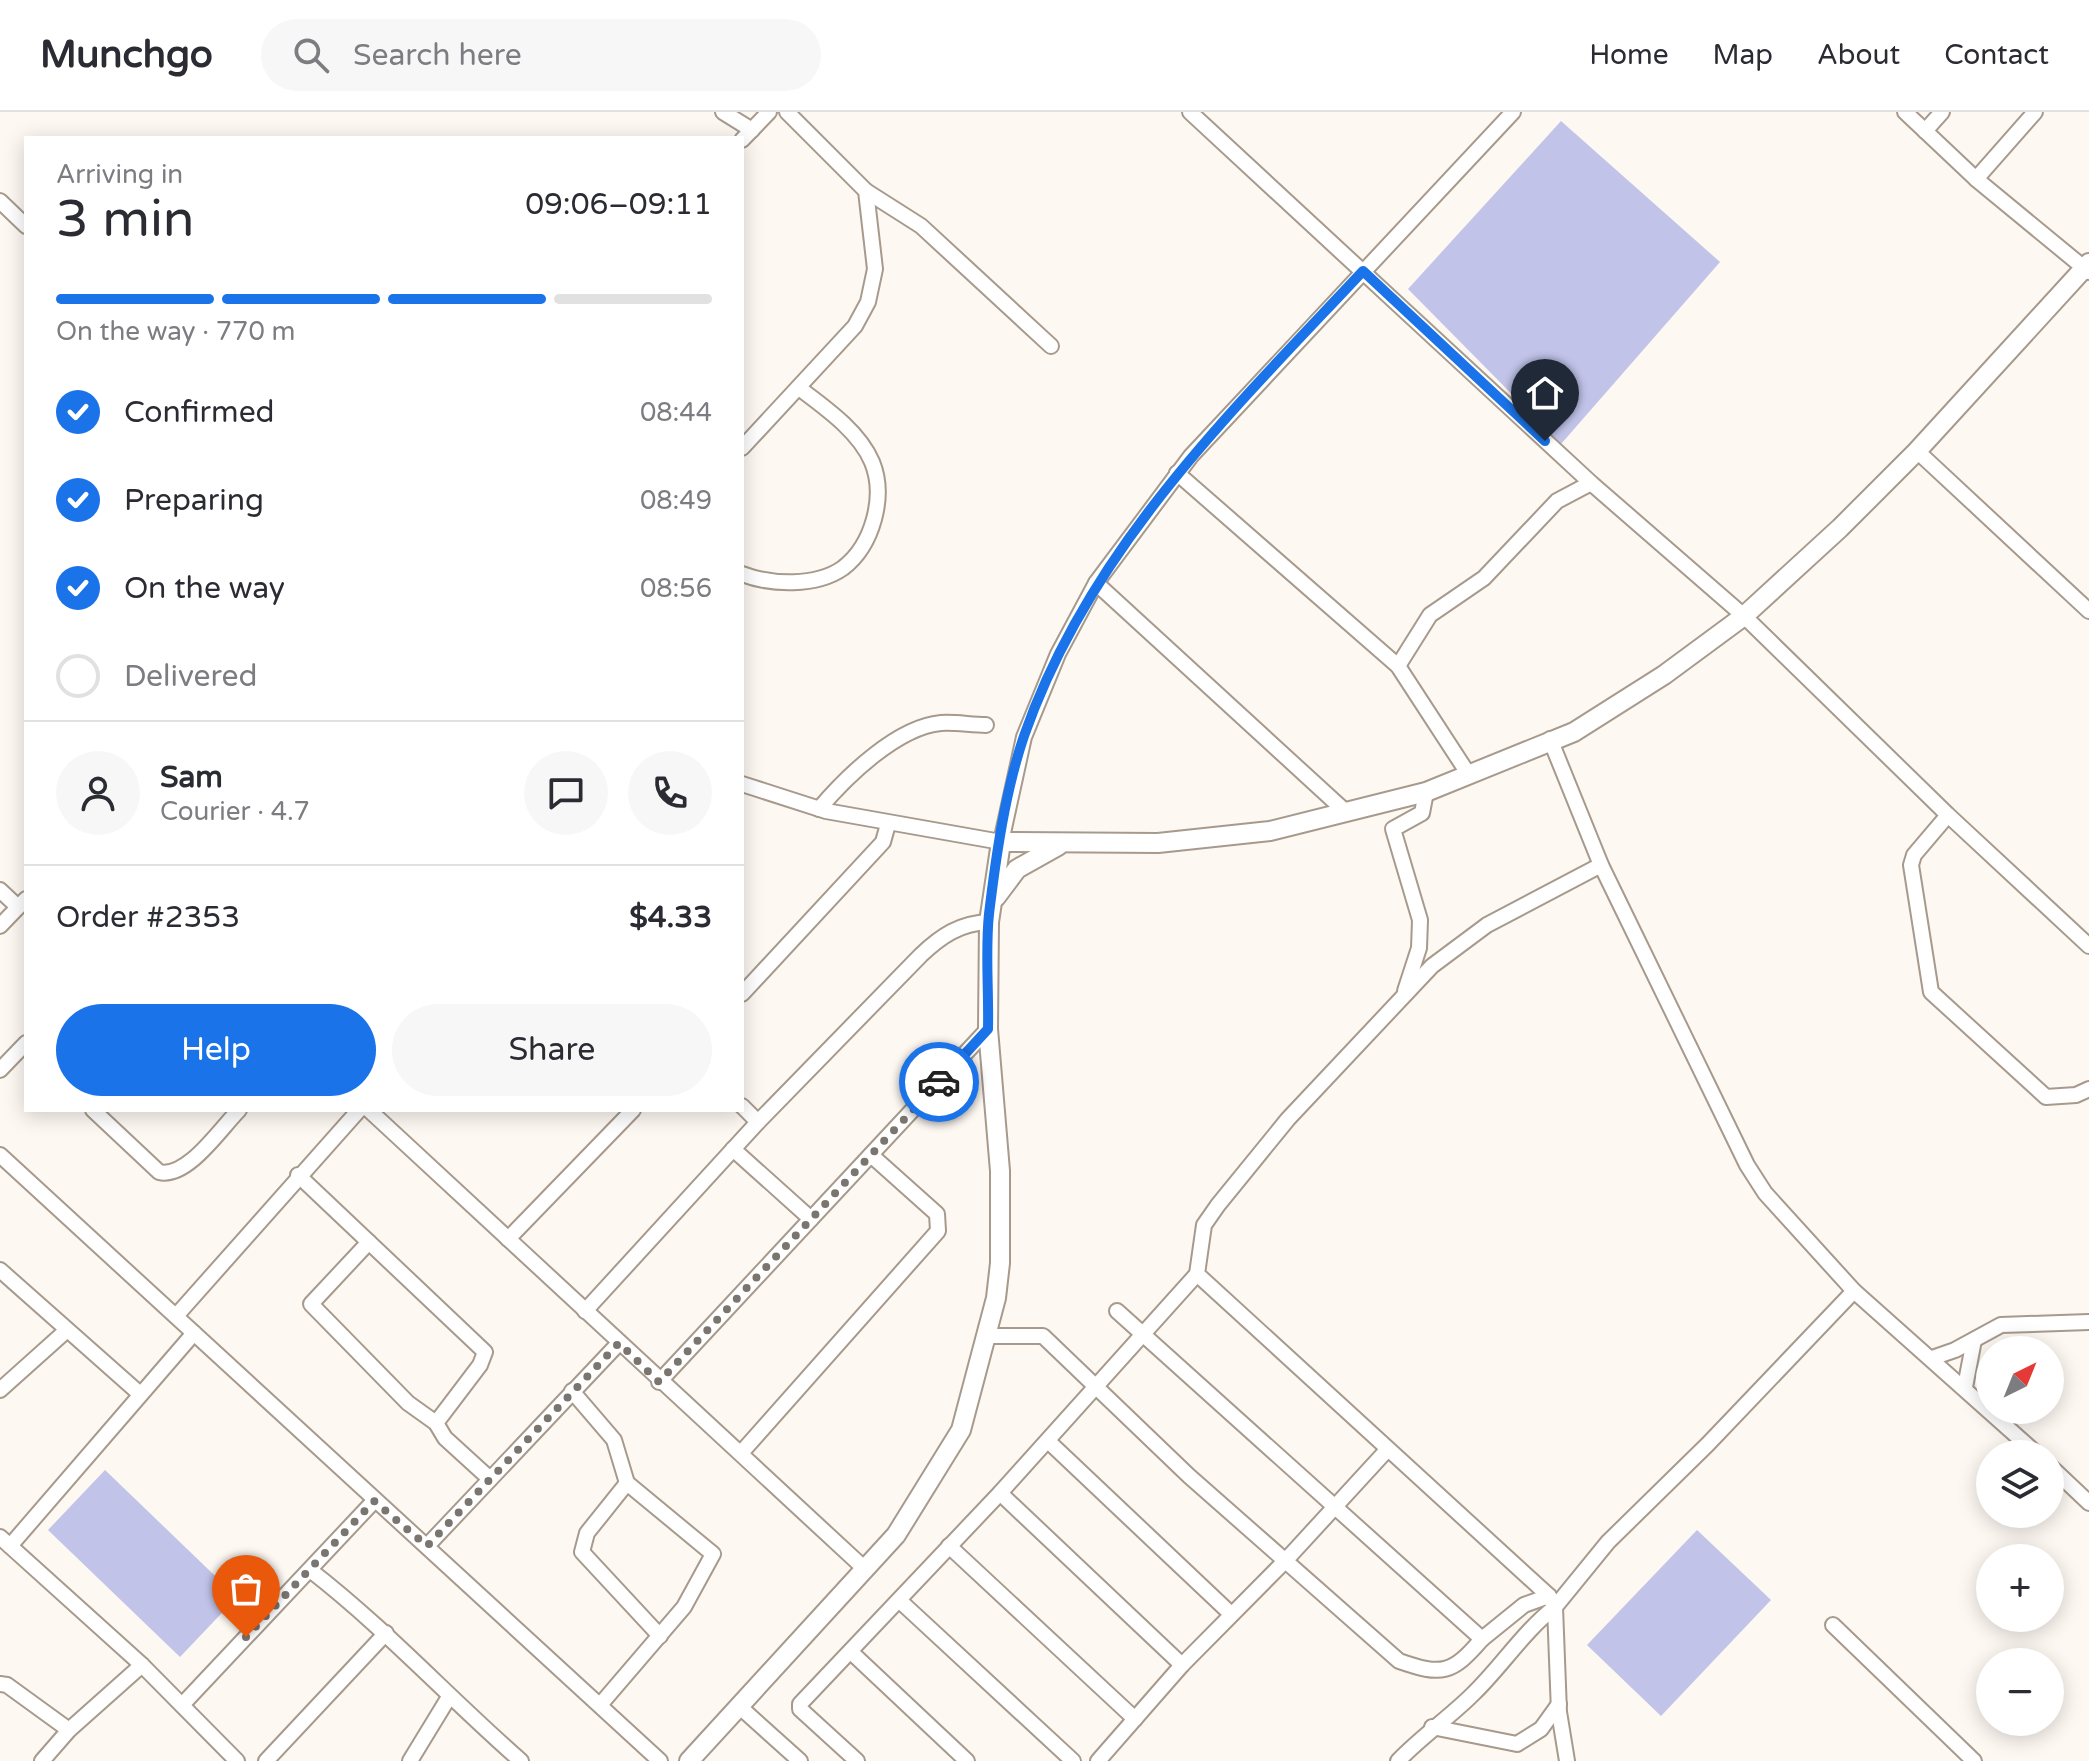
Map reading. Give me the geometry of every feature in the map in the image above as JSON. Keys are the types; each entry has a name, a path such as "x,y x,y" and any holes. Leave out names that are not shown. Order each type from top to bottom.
{"main road":[{"path":"689,1761 866,1570 916,1506 961,1430 996,1298 1002,1218 988,1029 989,919 1001,842 1064,845 1219,839 1347,813 1426,792 1550,739 1574,732 1619,706 1744,616 1917,451 2087,267"},
{"path":"989,919 999,890 1017,869 1039,854 1064,845"}],"street":[{"path":"723,112 747,135 769,112"},
{"path":"787,112 866,191 921,226 1051,346"},
{"path":"1190,112 1591,483 1744,616 1948,815 2089,946"},
{"path":"744,785 819,809 888,824 1001,842 1024,737 1058,654 1096,583 1177,473 1513,112"},
{"path":"1905,112 1976,179 2087,267"},
{"path":"1925,131 1942,112"},
{"path":"1976,179 2035,112"},
{"path":"744,446 855,326 868,302 875,269 866,191"},
{"path":"0,201 24,224"},
{"path":"744,575 768,581 815,579 842,568 858,551 872,526 878,502 871,459 853,435 799,388"},
{"path":"1917,451 2089,611"},
{"path":"1177,473 1398,666 1469,775"},
{"path":"1398,666 1430,615 1484,578 1557,501 1591,483"},
{"path":"1096,583 1347,813"},
{"path":"819,809 837,787 888,743 939,723 986,725"},
{"path":"1550,739 1601,865 1747,1165 1775,1205 1854,1291 2022,1440"},
{"path":"1404,997 1419,948 1420,920 1393,829 1422,813 1426,792"},
{"path":"1948,815 1914,855 1911,865 1931,992 2046,1097 2076,1095 2089,1089"},
{"path":"744,992 883,842 888,824"},
{"path":"857,1761 800,1709 1048,1441 1197,1274 1204,1225 1288,1119 1432,966 1469,936 1601,865"},
{"path":"0,890 22,903 0,926"},
{"path":"585,1311 758,1122 937,940 967,924 989,919"},
{"path":"659,1382 988,1029"},
{"path":"0,1070 24,1047"},
{"path":"744,1108 758,1122"},
{"path":"95,1112 159,1172 168,1174 183,1169 234,1112"},
{"path":"176,1316 357,1112"},
{"path":"371,1112 659,1382 741,1453 866,1570"},
{"path":"508,1239 631,1112"},
{"path":"733,1149 811,1219"},
{"path":"0,1155 660,1761"},
{"path":"741,1453 938,1231 937,1214 871,1155"},
{"path":"298,1175 485,1352 480,1365 436,1423"},
{"path":"369,1242 311,1304 408,1403 436,1423 445,1438 490,1479"},
{"path":"0,1270 140,1394"},
{"path":"1197,1274 1552,1601 1559,1704 1567,1761"},
{"path":"1398,1761 1432,1727 1473,1694 1552,1601 1854,1291"},
{"path":"1117,1311 1482,1639"},
{"path":"1932,1358 2001,1325 2089,1322"},
{"path":"0,1390 67,1330"},
{"path":"194,1333 5,1541 142,1665 237,1761"},
{"path":"986,1336 1043,1336 1189,1476 1399,1661 1428,1671 1448,1670 1462,1663 1482,1639 1524,1605 1552,1601"},
{"path":"1965,1387 1974,1340"},
{"path":"427,1546 619,1343"},
{"path":"572,1391 614,1440 627,1483 713,1554 691,1598 600,1705"},
{"path":"1048,1441 1231,1614"},
{"path":"1098,1761 1182,1665 1335,1509 1387,1450"},
{"path":"2064,1479 2089,1503"},
{"path":"627,1483 587,1533 582,1552 660,1636"},
{"path":"1000,1493 1182,1665"},
{"path":"182,1705 374,1501"},
{"path":"949,1546 1135,1719"},
{"path":"310,1570 386,1633 449,1697 521,1761"},
{"path":"900,1601 1073,1761"},
{"path":"1833,1625 1974,1761"},
{"path":"266,1761 386,1633"},
{"path":"851,1652 967,1761"},
{"path":"42,1761 69,1730 142,1665"},
{"path":"2,1680 69,1730"},
{"path":"410,1761 449,1697"},
{"path":"1432,1727 1517,1744 1541,1729 1559,1704"},
{"path":"740,1707 800,1761"}],"shaded area":[{"path":"1561,121 1720,262 1561,444 1408,289"},
{"path":"105,1470 237,1597 180,1657 48,1530"},
{"path":"1697,1530 1771,1600 1661,1716 1587,1645"}],"way so far":[{"path":"246,1637 374,1501 427,1546 619,1343 659,1382 939,1082"}],"route":[{"path":"939,1082 988,1029 989,915 1007,809 1024,737 1058,654 1096,583 1191,456 1363,271 1545,441"}]}
